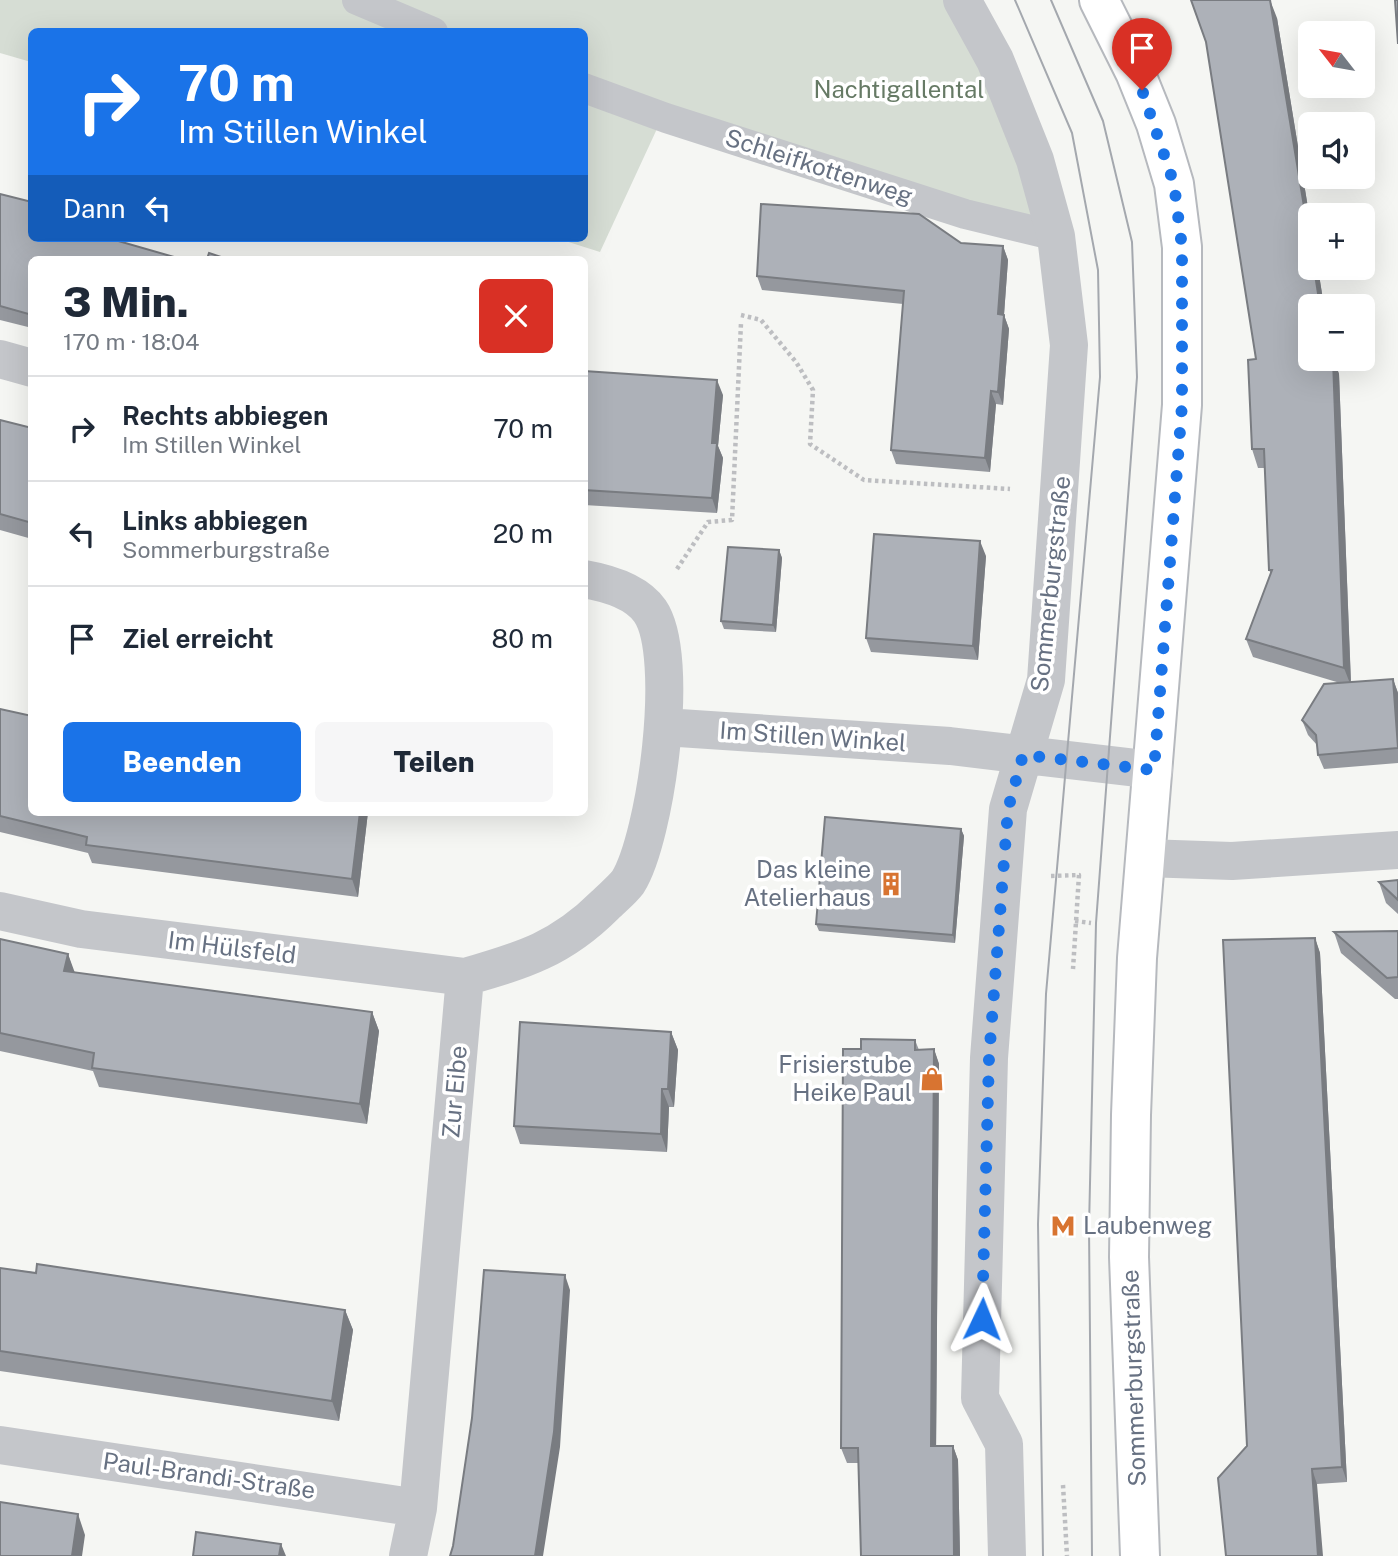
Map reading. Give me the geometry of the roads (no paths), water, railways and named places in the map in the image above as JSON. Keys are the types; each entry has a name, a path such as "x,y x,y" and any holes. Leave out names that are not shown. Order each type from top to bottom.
{"street":[{"name":"Sommerburgstraße","path":"962,0 995,60 1035,160 1056,236 1069,345 1061,493 1046,680 1008,809 989,1058 981,1398 1004,1444 1007,1556"},
{"name":"Sommerburgstraße","path":"1099,0 1135,72 1156,124 1174,184 1182,247 1182,405 1137,958 1129,1257 1140,1556"},
{"path":"0,359 28,367"},
{"path":"465,977 534,957 583,927 628,882 651,813 664,727 661,638 650,611 629,593 606,583 588,580"},
{"name":"Im Stillen Winkel","path":"664,727 950,746 1154,770"},
{"path":"1145,858 1232,861 1398,850"},
{"name":"Im Hülsfeld","path":"0,911 82,929 465,977"},
{"name":"Zur Eibe","path":"408,1556 418,1508 465,977"},
{"name":"Paul-Brandi-Straße","path":"0,1446 418,1508"}],"lane":[{"path":"357,0 424,28"},
{"name":"Schleifkottenweg","path":"588,89 666,118 965,214 1056,236"}],"tram line":[{"path":"1015,0 1072,133 1098,270 1100,377 1046,994 1038,1224 1043,1556"},
{"path":"1051,0 1103,121 1132,242 1137,377 1096,923 1089,1227 1092,1556"}],"place":[{"name":"Das kleine Atelierhaus","path":"891,884"},
{"name":"Frisierstube Heike Paul","path":"932,1079"},
{"name":"Laubenweg","path":"1063,1226"}],"park label":[{"name":"Nachtigallental","path":"899,90"}]}
